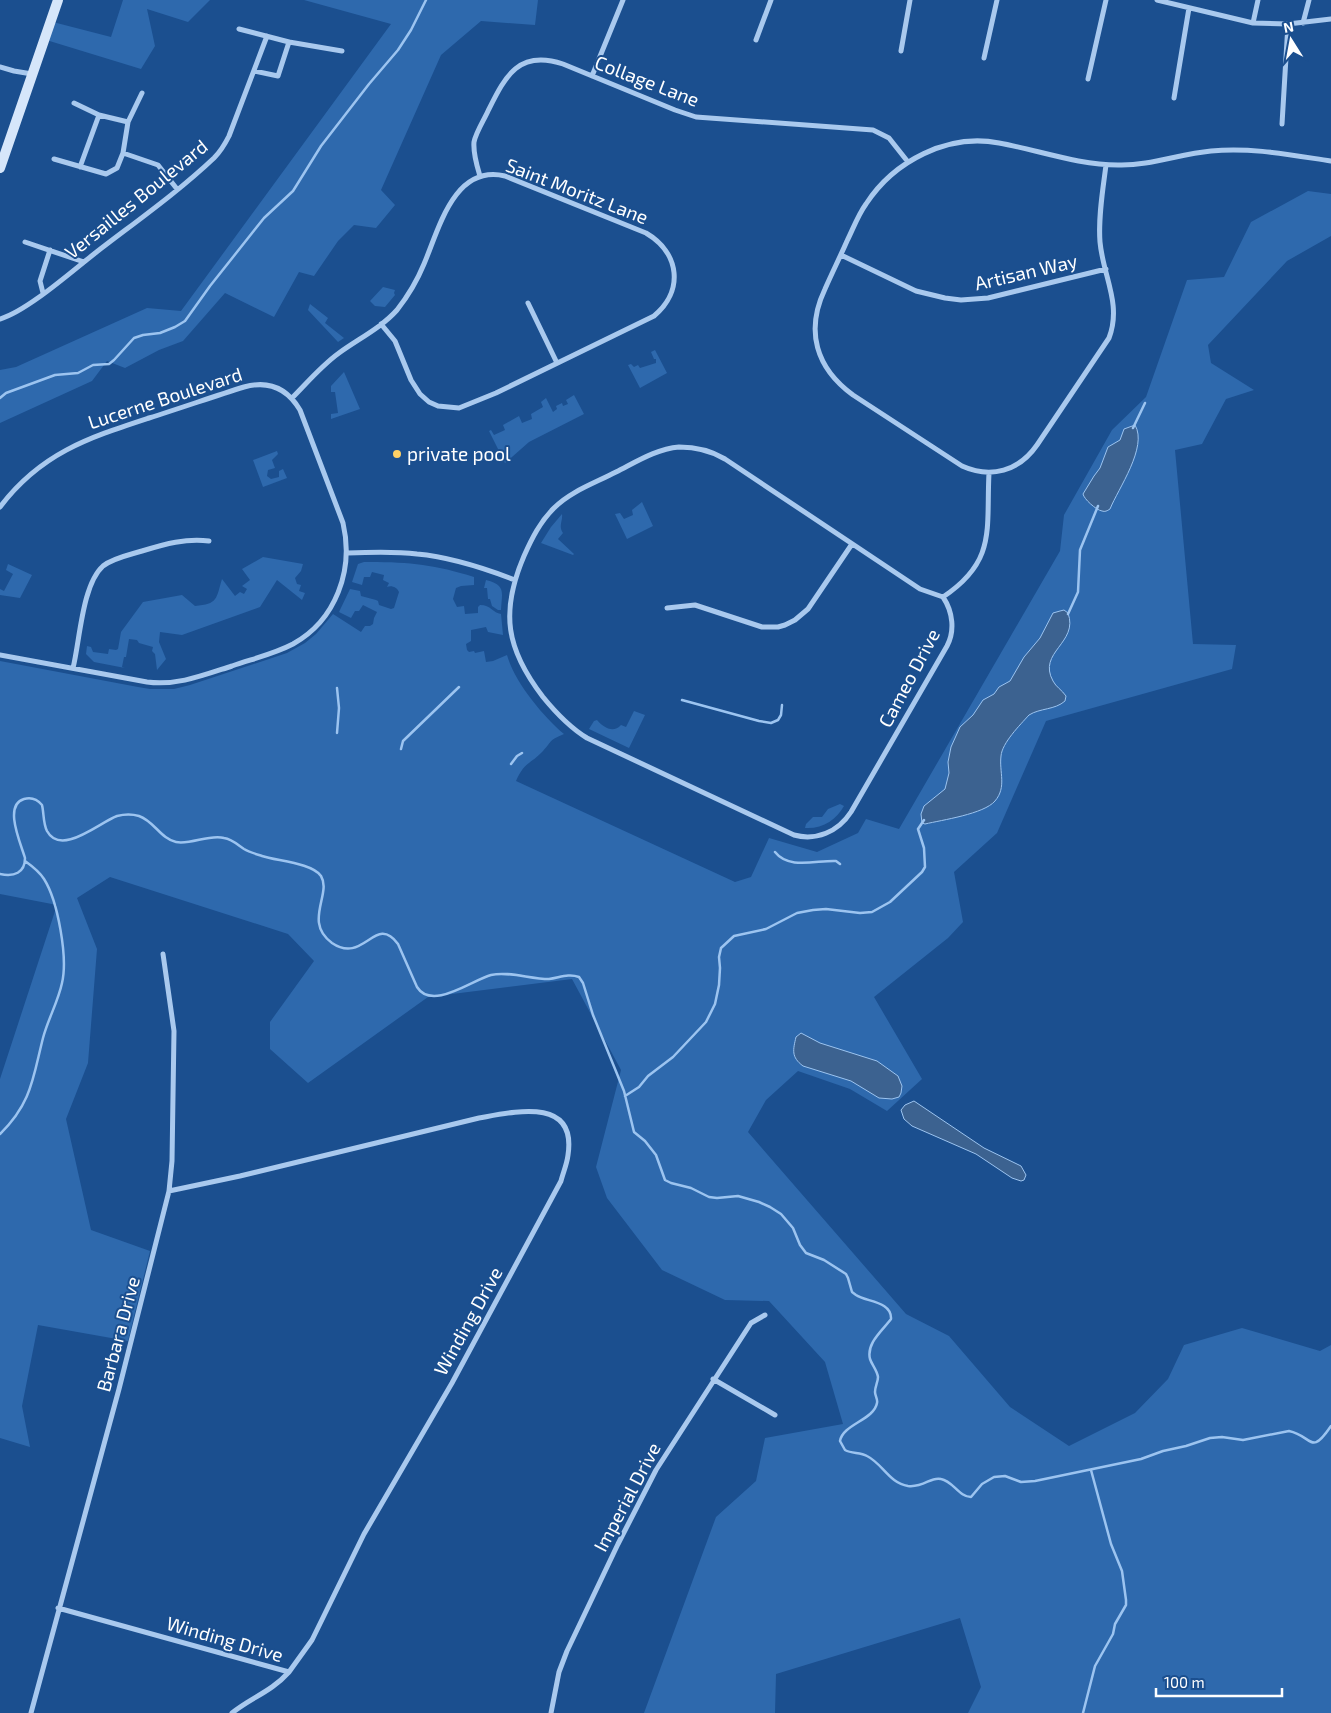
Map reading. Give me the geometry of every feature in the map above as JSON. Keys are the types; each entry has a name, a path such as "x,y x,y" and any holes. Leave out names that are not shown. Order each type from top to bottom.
{"street":[{"path":"0,168 58,0"},
{"path":"592,76 623,0"},
{"path":"756,40 771,0"},
{"path":"901,51 910,0"},
{"path":"984,58 997,0"},
{"path":"1088,80 1106,0"},
{"path":"1157,0 1168,1 1189,8 1253,23 1288,24 1331,20"},
{"path":"1253,23 1258,0"},
{"path":"1303,23 1309,0"},
{"path":"1174,98 1189,8"},
{"path":"1282,124 1288,24"},
{"path":"239,29 289,42 342,51"},
{"name":"Versailles Boulevard","path":"0,319 10,316 43,293 177,189 215,157 223,146 267,36"},
{"path":"254,71 278,76 289,42"},
{"name":"Collage Lane","path":"480,176 474,149 476,137 501,85 510,73 524,64 543,60 563,64 696,117 873,130 889,138 908,162"},
{"path":"0,66 32,74"},
{"path":"54,159 106,174 116,168 124,153 128,122 142,93"},
{"path":"74,104 99,115 128,122"},
{"path":"80,166 99,115"},
{"path":"1106,165 1100,233 1114,308 1113,326 1109,338 1029,455 1020,463 998,472 989,473 971,470 955,462 853,395 829,373 822,362 816,341 816,314 821,296 859,216 872,195 889,176 908,162 931,150 946,145 980,141 997,142 1106,165 1144,164 1199,152 1230,150 1266,152 1331,162"},
{"path":"124,153 158,165 177,189"},
{"name":"Saint Moritz Lane","path":"292,398 324,365 381,324 396,310 412,288 453,198 468,182 480,176 494,174 506,176 646,233 660,243 670,257 674,273 671,296 659,312 647,321 465,407 444,408 429,402 417,390 395,341 381,324"},
{"path":"25,242 84,262"},
{"path":"43,293 40,281 50,250"},
{"name":"Artisan Way","path":"841,255 916,291 937,297 961,300 988,298 1106,269"},
{"path":"528,303 557,363"},
{"name":"Lucerne Boulevard","path":"0,507 15,489 36,470 61,452 86,440 254,384 271,386 282,390 292,398 304,416 331,489 347,541 342,583 330,609 308,633 281,649 197,677 172,683 147,682 0,655"},
{"name":"Cameo Drive","path":"674,448 699,448 720,456 920,589 943,597 949,609 952,624 950,642 854,808 845,821 834,830 821,836 804,837 794,835 628,758 587,738 569,726 531,681 517,655 510,613 515,580 535,534 547,516 562,501 583,488 654,454 674,448"},
{"path":"943,597 966,578 978,564 984,551 988,533 989,473"},
{"path":"73,668 86,599 92,581 103,567 114,560 168,543 196,539 209,541"},
{"path":"667,608 695,605 762,627 785,625 795,620 808,609 852,544"},
{"path":"347,553 396,552 433,556 466,564 515,580"},
{"name":"Barbara Drive","path":"31,1713 119,1389 169,1191 172,1161 174,1031 163,954"},
{"name":"Winding Drive","path":"58,1608 289,1672 312,1640 364,1534 452,1383 561,1181 568,1155 568,1140 566,1130 560,1120 547,1112 516,1111 169,1191"},
{"name":"Imperial Drive","path":"551,1713 560,1672 568,1651 618,1544 656,1470 713,1379 751,1323 765,1315"},
{"path":"713,1379 775,1415"},
{"path":"232,1713 247,1701 272,1689 289,1672"}],"shaded area":[{"path":"123,0 210,0 188,22 147,9 155,46 141,69 43,39 49,21 111,37"},
{"path":"304,0 538,0 535,25 481,21 441,55 381,190 395,205 376,228 354,225 338,241 314,276 299,272 274,317 225,293 183,341 159,350 125,368 107,361 92,381 0,423 0,370 16,367 147,308 181,311 391,24"},
{"path":"1308,191 1331,194 1331,236 1287,261 1208,345 1211,363 1254,390 1226,399 1202,444 1175,450 1193,644 1236,645 1232,669 1046,721 997,833 954,872 963,922 948,938 874,997 922,1079 887,1111 850,1089 798,1071 766,1100 748,1132 906,1314 949,1336 1010,1407 1069,1446 1135,1413 1168,1379 1184,1345 1242,1328 1320,1351 1331,1345 1331,1713 968,1713 981,1687 960,1618 776,1674 775,1713 644,1713 716,1517 756,1481 765,1438 843,1424 825,1362 769,1301 725,1300 662,1270 607,1198 596,1167 621,1070 572,979 428,997 308,1083 270,1049 270,1022 314,961 288,934 110,877 77,898 97,949 88,1063 66,1119 91,1230 150,1251 128,1341 38,1325 22,1406 30,1447 0,1438 0,1079 57,905 0,894 0,661 150,689 174,689 287,653 316,634 333,614 361,632 365,626 373,624 377,612 363,605 359,611 355,611 351,618 339,612 350,589 360,591 361,596 376,600 379,605 391,609 394,608 399,592 394,587 387,587 389,583 383,580 384,575 372,572 370,577 364,577 362,585 352,582 358,564 364,562 398,563 435,567 474,577 474,585 456,588 453,599 457,607 464,606 465,614 478,613 480,605 487,606 501,614 503,635 488,632 486,627 471,630 471,641 466,644 467,650 469,652 474,651 475,653 484,651 486,662 507,655 523,688 547,718 564,734 553,740 525,767 516,781 735,882 751,877 769,838 817,852 858,833 866,819 899,829 1060,551 1064,515 1112,430 1146,397 1187,280 1224,277 1251,222"},
{"path":"383,287 395,290 395,295 385,307 375,306 370,301"},
{"path":"310,304 328,318 325,323 344,338 338,342 308,310"},
{"path":"655,350 667,373 640,388 628,365 631,364 634,367 638,365 640,368 656,363 656,359 654,359 651,352"},
{"path":"344,372 360,409 331,419 331,414 338,413 335,392 331,392 331,386"},
{"path":"574,395 584,414 529,442 505,463 489,431 491,430 494,435 505,430 503,425 519,416 522,423 532,419 531,414 543,407 541,402 546,398 553,412 557,409 556,406 562,403 563,406 568,404 566,400"},
{"path":"1135,425 1138,434 1138,445 1135,456 1110,509 1100,510 1088,501 1083,494 1100,468 1108,447 1120,440 1124,429"},
{"path":"277,451 278,454 272,460 275,468 268,470 267,476 271,479 279,477 279,471 283,469 287,478 263,487 253,460"},
{"path":"642,502 653,526 627,539 615,514 620,513 624,519 633,515 632,510"},
{"path":"562,514 561,526 563,533 558,539 573,555 541,543"},
{"path":"263,557 303,564 301,571 295,578 297,584 301,585 299,591 305,593 302,600 277,580 260,607 182,635 160,632 159,642 166,659 157,670 155,654 152,651 153,647 139,643 137,640 129,639 122,667 125,668 94,662 86,654 87,646 91,647 93,652 108,654 109,649 118,649 121,632 143,602 182,595 195,606 208,604 217,596 222,579 235,596 240,592 244,594 247,589 242,586 250,580 242,569"},
{"path":"8,564 32,575 20,598 0,595 0,589 4,591 13,574 6,570"},
{"path":"486,580 500,587 502,594 501,610 492,606 490,599 488,599 487,588 484,588"},
{"path":"1064,610 1068,613 1070,623 1068,632 1050,662 1050,671 1054,683 1066,696 1065,701 1057,706 1029,715 1008,740 1001,756 1001,790 999,796 990,806 952,818 922,823 921,814 924,806 945,789 949,773 948,762 951,747 960,727 973,715 983,700 1010,681 1024,657 1040,638 1053,613"},
{"path":"634,711 645,715 629,748 589,729 594,721 597,720 608,729 615,729 621,725 626,727"},
{"path":"840,804 844,806 828,823 818,827 805,828 806,824 813,817 822,817 828,809"},
{"path":"801,1033 820,1043 877,1061 898,1076 902,1086 899,1097 892,1099 879,1098 851,1081 803,1066 796,1060 794,1053 796,1037"},
{"path":"914,1101 984,1148 1021,1166 1026,1175 1024,1180 1012,1178 976,1154 912,1126 904,1119 901,1110 905,1105"}],"waterway":[{"path":"0,398 6,393 55,375 78,373 93,365 109,364 134,338 160,333 185,321 264,218 293,191 321,146 398,50 411,30 426,0"},
{"path":"1133,428 1145,403"},
{"path":"1068,614 1078,592 1080,550 1098,506"},
{"path":"401,749 403,741 459,687"},
{"path":"337,688 339,708 337,733"},
{"path":"682,700 771,723 778,720 781,715 782,705"},
{"path":"511,764 522,753"},
{"path":"0,874 10,875 18,873 23,867 25,858 17,835 14,817 18,803 24,799 34,799 42,805 47,831 53,838 61,840 81,836 117,816 136,815 144,818 166,837 176,842 182,843 218,837 235,842 253,853 310,868 321,876 323,883 319,917 324,935 332,943 343,948 353,948 382,934 390,936 398,944 417,987 424,994 432,996 442,995 483,978 498,974 549,979 567,976 579,977 583,983 593,1015 624,1091 634,1132 645,1141 656,1155 665,1180 691,1188 709,1197 738,1196 770,1207 781,1214 793,1228 800,1245 806,1253 824,1260 846,1274 852,1292 860,1297 883,1305 890,1313 891,1319 873,1342 869,1353 878,1377 875,1392 877,1400 875,1409 847,1430 842,1435 840,1441 845,1450 873,1459 901,1484 914,1486 934,1479 941,1479 963,1494 971,1497 982,1484 994,1477 1005,1476 1021,1482 1035,1481 1141,1459 1210,1438 1222,1437 1243,1440 1289,1431 1297,1433 1315,1443 1319,1441 1331,1426"},
{"path":"625,1096 639,1087 648,1076 673,1057 706,1022 715,1004 719,985 719,957 721,948 734,936 766,929 797,913 826,909 860,913 872,912 890,902 925,867 924,848 918,829 924,820"},
{"path":"775,852 781,858 788,861 804,863 836,861 840,864"},
{"path":"0,1134 11,1123 30,1089 45,1031 60,990 64,972 63,945 54,901 42,876 25,861"},
{"path":"1083,1713 1095,1666 1113,1634 1115,1624 1126,1605 1122,1571 1111,1544 1091,1470"}],"place":[{"name":"private pool","path":"397,454"}]}
